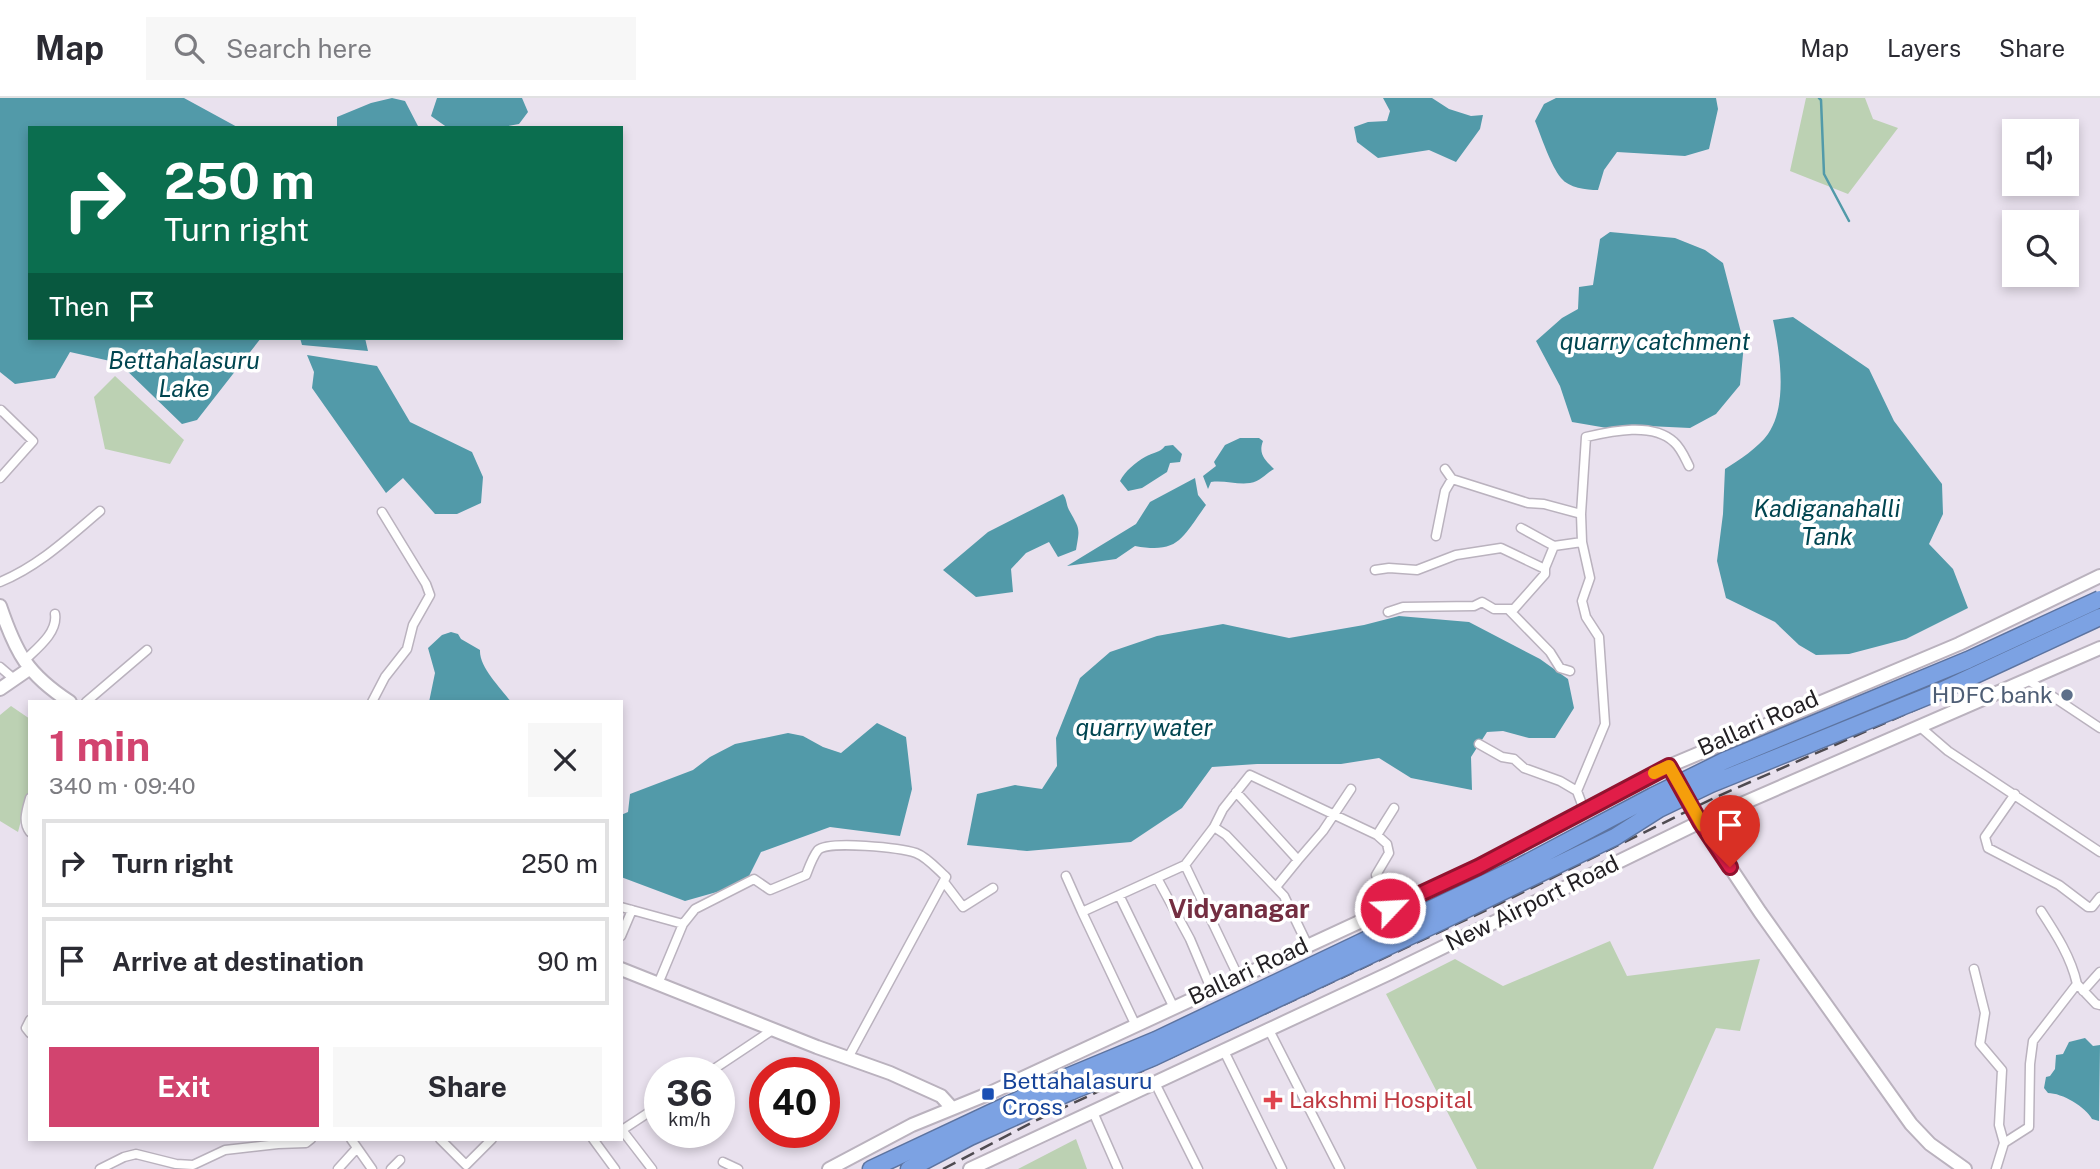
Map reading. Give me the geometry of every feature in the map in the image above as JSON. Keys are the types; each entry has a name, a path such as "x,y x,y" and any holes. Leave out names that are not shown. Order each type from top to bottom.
{"highway":[{"name":"Ballari Road","path":"909,1169 1168,1034 1521,866 1724,761 1968,660 2100,599"},
{"name":"Ballari Road","path":"871,1169 1070,1084 1154,1057 1442,921 1615,836 1659,809 1711,784 1943,690 2100,617"}],"street":[{"path":"0,411 33,441 0,478"},
{"path":"1577,791 1605,724 1599,637 1586,617 1582,601 1590,578 1582,542 1581,513 1586,437 1607,432 1660,432 1679,448 1689,466"},
{"path":"1445,469 1452,479 1528,503 1581,513"},
{"path":"1436,536 1445,491 1452,479"},
{"path":"0,582 19,575 41,561 100,511"},
{"path":"373,700 385,677 407,649 414,625 430,595 382,512"},
{"path":"1521,528 1554,546 1582,542"},
{"path":"1388,612 1403,607 1474,606 1482,602 1494,609 1514,609 1545,575 1554,546"},
{"path":"1375,570 1416,570 1456,555 1501,548 1545,569"},
{"path":"829,1169 912,1125 988,1094 1478,867 1669,766 1959,644 2100,576"},
{"path":"0,606 13,643 27,665 49,688 67,700"},
{"path":"1509,610 1550,652 1560,668 1570,671"},
{"path":"0,667 5,683 27,665 51,633 56,620 55,614"},
{"name":"New Airport Road","path":"970,1169 1390,973 1700,822 2100,648"},
{"path":"88,700 147,650"},
{"path":"2028,680 2100,728"},
{"path":"1919,726 1948,751 2100,852"},
{"path":"1479,744 1502,757 1514,759 1524,768 1560,781 1577,791 1583,807"},
{"path":"1669,766 1700,822 1760,912 1911,1124 1930,1144 1965,1169"},
{"path":"1082,912 1185,865 1250,775 1377,835 1387,844 1389,853 1376,875 1390,908"},
{"path":"1276,887 1335,815 1351,789"},
{"path":"1236,792 1298,860"},
{"path":"2014,794 1985,837 1988,848 2059,885 2088,907 2092,907 2100,897"},
{"path":"28,808 28,829"},
{"path":"1377,835 1394,808"},
{"path":"1214,827 1226,835 1284,895 1308,946"},
{"path":"658,984 683,924 695,909 754,880 770,890 806,875 817,851 824,847 876,847 919,854 946,877 848,1058"},
{"path":"1185,865 1239,978"},
{"path":"1066,876 1136,1026"},
{"path":"1157,878 1190,939 1212,991"},
{"path":"944,882 963,907 993,888"},
{"path":"1119,895 1174,1008"},
{"path":"623,908 683,924"},
{"path":"623,931 632,910"},
{"path":"2041,911 2063,948 2080,987 2100,1005"},
{"path":"1974,969 1985,1013 1980,1044 2002,1070 1999,1125 2004,1143 1996,1169"},
{"path":"623,970 890,1073 941,1096 952,1108"},
{"path":"2004,1143 2029,1127 2033,1041 2080,987 2100,972"},
{"path":"1268,1028 1340,1169"},
{"path":"732,1057 774,1029"},
{"path":"1223,1049 1282,1169"},
{"path":"1155,1083 1198,1169"},
{"path":"1093,1112 1118,1169"},
{"path":"623,1129 644,1116"},
{"path":"623,1131 652,1169"},
{"path":"100,1169 136,1154 193,1166 225,1150 308,1141"},
{"path":"352,1141 372,1169"},
{"path":"442,1141 466,1165 490,1141"},
{"path":"594,1141 615,1169"},
{"path":"338,1169 357,1149"},
{"path":"391,1169 400,1160"},
{"path":"723,1162 738,1169"}],"green space":[{"path":"1806,98 1865,98 1873,119 1898,128 1848,194 1790,171"},
{"path":"115,376 184,440 170,464 105,449 94,397"},
{"path":"11,706 28,718 28,794 18,832 0,821 0,715"},
{"path":"1610,941 1627,976 1760,959 1740,1031 1716,1028 1653,1169 1477,1169 1386,994 1455,959 1503,986"},
{"path":"1076,1139 1087,1169 1018,1169"}],"water":[{"name":"Bettahalasuru Lake","path":"0,98 184,98 235,126 28,126 28,340 259,340 197,420 182,424 119,363 70,352 55,378 15,384 0,372"},
{"path":"392,98 405,101 418,126 337,126 337,117 371,103"},
{"path":"437,98 522,98 528,112 519,124 508,126 445,126 431,116"},
{"path":"1383,98 1432,98 1449,109 1471,116 1483,115 1480,129 1456,162 1429,150 1378,158 1357,142 1354,127 1368,122 1387,121 1390,111"},
{"path":"1556,98 1716,98 1718,109 1709,149 1685,156 1617,152 1604,170 1598,190 1593,190 1578,188 1564,181 1546,151 1535,121 1544,104"},
{"name":"quarry catchment","path":"1610,232 1675,238 1705,250 1723,263 1744,344 1740,385 1716,414 1690,428 1607,428 1572,422 1560,386 1536,341 1562,318 1578,309 1579,287 1593,285 1600,239"},
{"name":"Kadiganahalli Tank","path":"1793,317 1869,369 1894,421 1942,484 1943,514 1929,544 1953,569 1968,608 1906,639 1849,654 1816,655 1799,645 1775,622 1726,598 1717,561 1725,469 1759,444 1774,422 1781,378 1773,320"},
{"path":"301,340 365,340 368,351 302,345"},
{"path":"307,355 377,366 410,422 472,452 483,477 481,503 457,514 435,514 403,478 386,493 312,388 314,372"},
{"path":"1240,438 1259,438 1263,441 1262,453 1274,469 1254,482 1211,482 1208,489 1203,476 1216,466 1214,462 1225,445"},
{"path":"1173,445 1182,454 1180,462 1170,463 1167,472 1142,488 1128,491 1120,481 1128,470 1145,457 1165,446"},
{"path":"1195,478 1198,495 1206,505 1178,541 1161,548 1135,546 1116,559 1067,566 1136,524 1150,502"},
{"path":"1063,494 1078,529 1076,550 1058,557 1049,542 1026,553 1011,569 1013,592 976,597 943,570 988,532"},
{"name":"quarry water","path":"1399,616 1469,622 1540,659 1568,679 1574,708 1555,738 1529,738 1503,731 1487,732 1471,757 1472,790 1411,778 1379,758 1341,764 1212,767 1182,808 1131,842 1027,851 967,845 977,794 1015,785 1042,789 1057,766 1056,738 1080,678 1110,652 1157,636 1223,624 1289,638"},
{"path":"451,632 458,634 461,639 480,650 487,670 510,700 429,700 435,673 428,648 442,635"},
{"path":"877,723 906,737 912,789 900,836 830,827 761,852 745,884 685,901 623,878 623,814 628,812 630,794 693,770 710,757 735,744 788,733 803,736 841,753"},
{"path":"2085,1038 2093,1046 2100,1045 2099,1121 2092,1119 2073,1102 2060,1095 2048,1093 2044,1088 2046,1077 2055,1069 2056,1055 2063,1054 2069,1042"}],"waterway":[{"path":"1819,98 1824,174 1849,221"}],"railway":[{"path":"943,1169 1035,1121 1491,908 1716,797 1949,695 2100,623"}],"slow traffic":[{"path":"1654,773 1669,766 1703,826"}],"place":[{"name":"HDFC bank","path":"2067,695"},
{"name":"Bettahalasuru Cross","path":"988,1094"},
{"name":"Lakshmi Hospital","path":"1273,1100"}],"district":[{"name":"Vidyanagar","path":"1239,909"}],"route":[{"path":"1390,908 1478,867 1669,766 1700,822 1730,867"}]}
